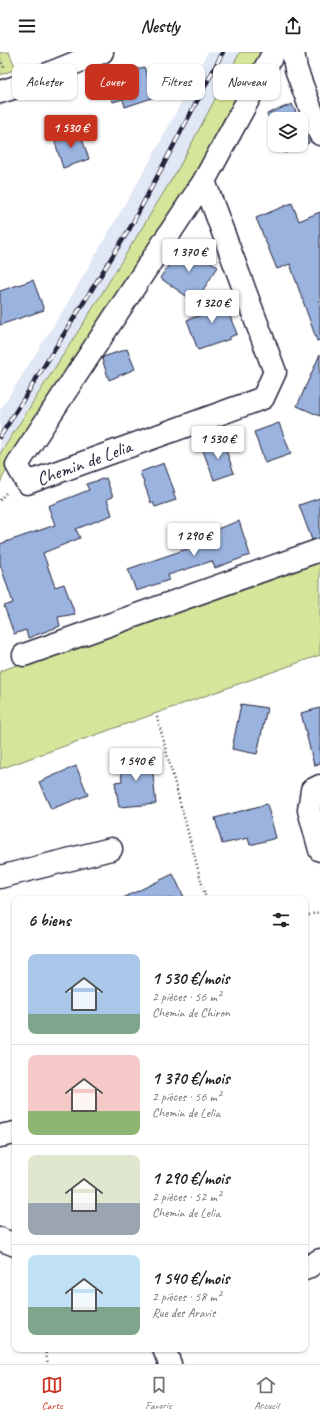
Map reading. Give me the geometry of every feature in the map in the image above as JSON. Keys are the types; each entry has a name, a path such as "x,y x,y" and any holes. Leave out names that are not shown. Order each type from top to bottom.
{"street":[{"path":"0,92 102,52"},
{"name":"Chemin de Lelia","path":"204,181 275,372 263,398 27,484 17,465 204,181 274,52"},
{"path":"293,52 296,69 320,134"},
{"path":"24,655 320,550"},
{"path":"320,786 312,790 309,810 320,850"},
{"path":"0,877 111,849"},
{"path":"0,1136 12,1134"},
{"path":"0,1239 12,1244"},
{"path":"308,1267 320,1260"},
{"path":"165,1352 170,1364"}],"path":[{"path":"157,716 205,896"},
{"path":"308,915 320,912"},
{"path":"46,1352 48,1364"}],"shaded area":[{"path":"208,52 240,52 234,64 213,64 213,100 215,100 178,169 91,311 0,454 0,410 67,304 150,161 182,100 205,100 205,64 202,64"}],"green space":[{"path":"0,52 9,52 14,64 12,64 12,70 0,75"},
{"path":"240,52 261,52 255,64 234,64"},
{"path":"215,100 236,100 196,178 11,461 0,483 0,454 91,311 178,169"},
{"path":"320,557 320,655 0,769 0,671"}],"building":[{"path":"144,67 147,75 147,100 125,107 123,100 139,100 139,69"},
{"path":"292,104 296,112 272,112"},
{"path":"79,130 89,159 63,168 54,139"},
{"path":"292,203 299,221 320,212 320,340 317,341 290,264 277,269 256,218"},
{"path":"184,243 218,267 195,302 160,278"},
{"path":"33,280 44,310 0,325 0,291"},
{"path":"221,294 237,334 230,337 230,339 198,350 187,320 209,312 197,303"},
{"path":"127,349 135,369 109,380 102,359 103,357"},
{"path":"320,354 320,416 297,406"},
{"path":"279,423 291,454 265,463 254,432"},
{"path":"223,441 234,473 214,480 202,448"},
{"path":"164,463 175,493 173,493 176,500 155,507 153,502 151,503 140,472"},
{"path":"106,478 113,497 107,499 112,515 76,529 80,538 43,553 55,587 64,584 75,614 58,617 60,626 28,638 26,630 14,634 4,606 13,603 0,564 0,544 55,525 48,506 89,490 86,484"},
{"path":"320,498 320,538 312,540 299,505"},
{"path":"239,521 250,555 215,568 212,561 168,575 169,580 136,591 128,569 210,541 206,533"},
{"path":"241,704 267,708 257,754 232,749"},
{"path":"320,708 320,764 314,765 301,713"},
{"path":"151,756 156,804 119,807 115,782 122,781 120,758"},
{"path":"76,766 88,795 51,809 39,782"},
{"path":"267,804 276,838 250,845 248,838 222,844 215,818"},
{"path":"173,874 184,896 127,896"}],"railway":[{"path":"0,437 130,228 223,52"}]}
